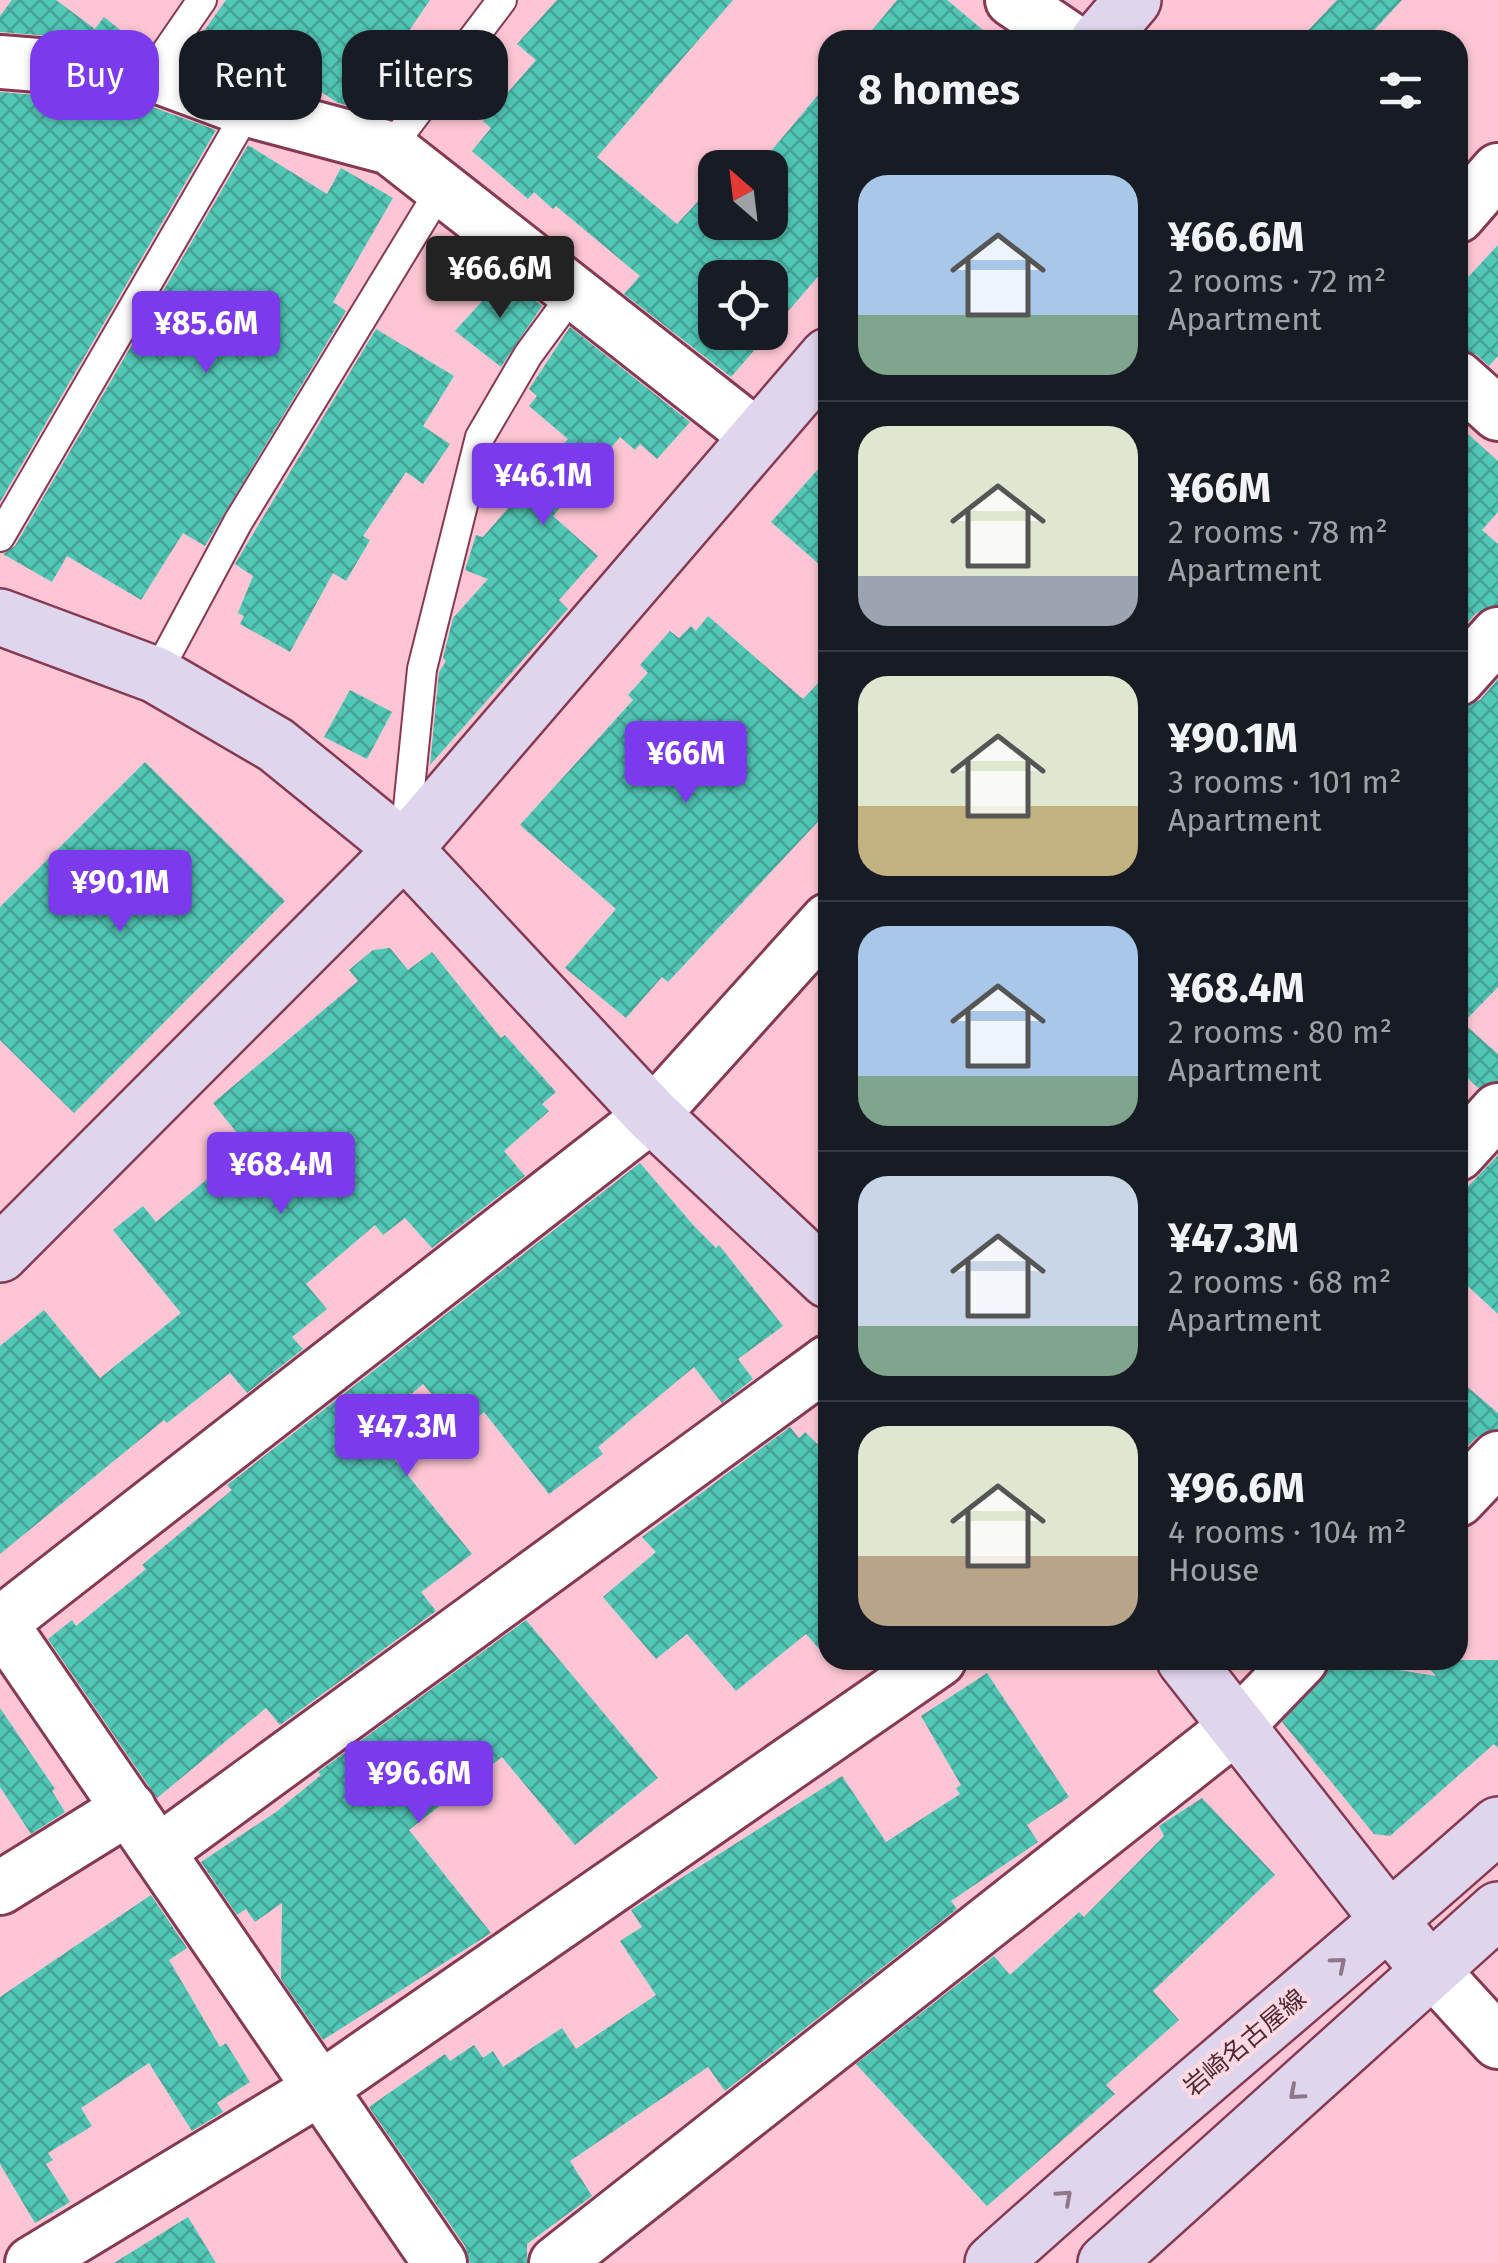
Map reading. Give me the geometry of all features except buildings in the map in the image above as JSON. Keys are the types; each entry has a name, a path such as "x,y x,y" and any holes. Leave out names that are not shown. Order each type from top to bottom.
{"street":[{"path":"1012,0 1056,30"},
{"path":"1108,30 1133,0"},
{"path":"0,62 30,64"},
{"path":"285,120 390,148 758,437"},
{"path":"1468,204 1498,170"},
{"path":"0,1254 404,849 818,368"},
{"path":"1468,387 1498,414"},
{"path":"0,617 156,675 276,745 404,849 652,1114 818,1271"},
{"path":"1468,668 1498,634"},
{"path":"440,2263 0,1622 652,1114 818,931"},
{"path":"1468,1143 1498,1110"},
{"path":"158,1852 818,1369"},
{"path":"1468,1490 1498,1458"},
{"path":"32,2263 321,2088 925,1670"},
{"path":"1193,1670 1388,1923 1498,2042"},
{"path":"556,2263 1236,1726 1291,1670"},
{"path":"0,1888 128,1808"},
{"name":"岩崎名古屋線","path":"993,2263 1133,2136 1388,1923 1498,1825"},
{"path":"1106,2263 1434,1972 1498,1910"}],"lane":[{"path":"159,62 202,0"},
{"path":"390,148 502,0"},
{"path":"0,537 242,120"},
{"path":"156,675 238,522 442,187"},
{"path":"404,849 422,669 480,438 528,355 575,290"}]}
